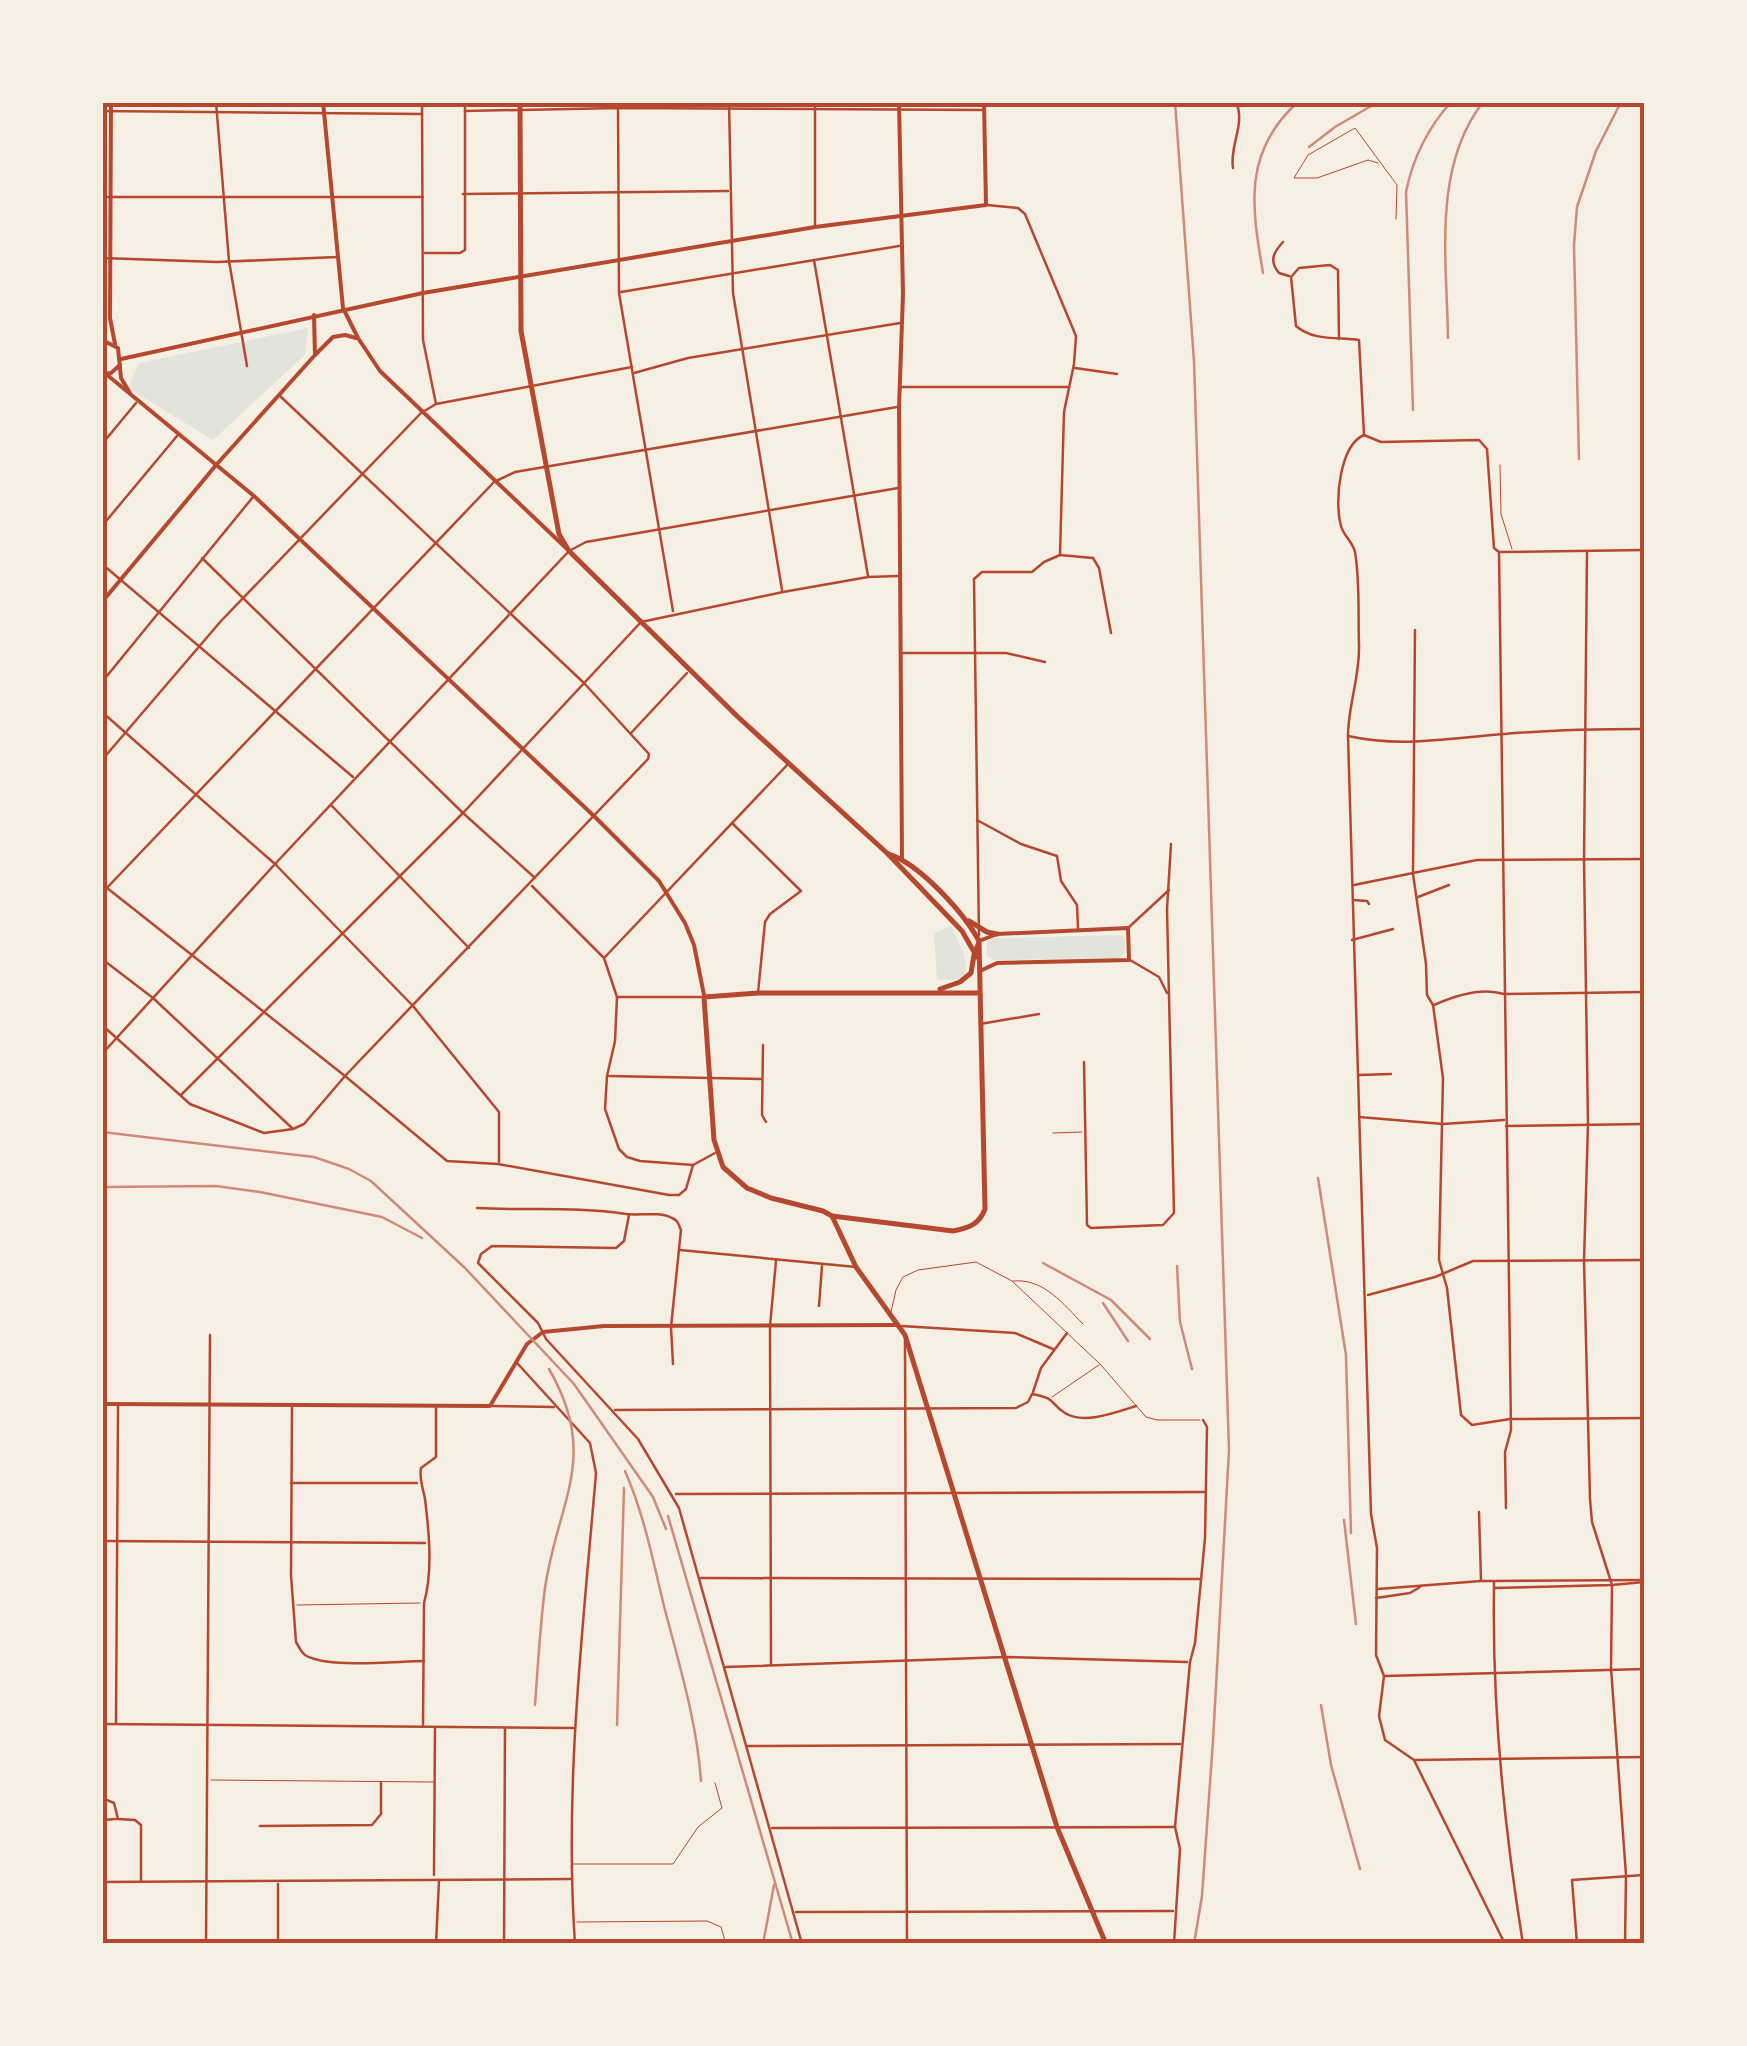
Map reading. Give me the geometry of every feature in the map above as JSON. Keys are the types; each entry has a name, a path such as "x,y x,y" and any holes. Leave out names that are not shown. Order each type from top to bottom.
{"main road":[{"path":"520,102 522,331 559,534 569,551 690,670 888,854 962,931 980,971 982,1217 966,1228 952,1230 832,1216 747,1188 723,1166 716,1152 704,997 758,993 979,993"},
{"path":"888,854 902,858 962,916 998,934"},
{"path":"934,991 960,982 974,967 979,941 962,916"},
{"path":"832,1216 856,1267 905,1335 1058,1827 1106,1944"}],"street":[{"path":"111,102 110,318 121,378 135,400"},
{"path":"216,102 230,262 247,366"},
{"path":"324,102 344,308 358,338 380,372 569,551"},
{"path":"422,102 423,340 436,404"},
{"path":"424,253 456,254 465,250 466,102"},
{"path":"815,102 815,227"},
{"path":"900,102 903,873"},
{"path":"984,102 986,205"},
{"path":"1234,168 1240,120 1236,102"},
{"path":"465,111 520,112 618,105 984,110"},
{"path":"618,105 620,293 674,613"},
{"path":"729,105 732,274 783,592"},
{"path":"102,111 422,114"},
{"path":"464,194 730,191"},
{"path":"102,198 423,197"},
{"path":"617,997 704,997 694,945 666,891 595,816 300,538 217,464 104,374 120,362 241,331 422,293 901,214 986,205 1018,208 1026,214 1076,336 1074,368 1064,412 1060,556"},
{"path":"1283,242 1274,252 1273,262 1279,273 1291,276"},
{"path":"620,293 901,246"},
{"path":"102,258 230,262 339,257"},
{"path":"814,260 868,578"},
{"path":"1291,276 1303,267 1330,265 1338,270 1339,339"},
{"path":"1291,276 1296,326 1307,334 1359,340 1364,435"},
{"path":"314,315 315,355"},
{"path":"634,373 688,358 902,323"},
{"path":"102,602 217,464 315,355 334,337 346,334 358,338"},
{"path":"102,340 115,344"},
{"path":"102,760 244,596 421,413 436,404 632,367"},
{"path":"1074,368 1116,374"},
{"path":"900,386 1069,388"},
{"path":"102,1025 180,1096 246,1128 264,1133 293,1130 304,1124 345,1076 646,764 649,754 584,683 279,395"},
{"path":"102,444 135,400"},
{"path":"102,893 494,482 515,472 899,407"},
{"path":"102,526 178,435"},
{"path":"1364,435 1381,442 1483,442 1487,450 1494,548 1499,552 1644,550"},
{"path":"1364,435 1350,443 1340,481 1341,530 1355,548 1359,644 1358,684 1348,719 1348,736 1371,1514 1377,1548 1376,1655 1384,1676 1379,1716 1385,1740 1414,1760 1644,1757"},
{"path":"102,1054 354,778 569,551 586,542 900,488"},
{"path":"102,682 254,496"},
{"path":"1499,552 1509,1260 1506,1508"},
{"path":"1587,552 1584,860 1588,1124 1584,1261 1592,1522 1612,1586 1611,1668 1626,1875 1625,1944"},
{"path":"1111,633 1098,563 1093,558 1060,556 1032,572 978,575 974,579 979,941 998,934 1128,928 1170,889"},
{"path":"202,558 318,668 462,814 536,879"},
{"path":"102,564 354,778"},
{"path":"180,1096 462,814 641,622 783,592 900,576"},
{"path":"1415,630 1413,874 1427,995 1433,1005 1444,1078 1438,1260 1444,1274 1461,1416 1472,1425 1510,1419 1644,1418"},
{"path":"901,653 1006,653 1044,662"},
{"path":"630,734 690,670"},
{"path":"102,712 275,864 413,1006 498,1112 498,1164"},
{"path":"1348,736 1416,743 1500,734 1644,729"},
{"path":"604,958 790,762"},
{"path":"330,805 470,949"},
{"path":"976,818 998,834 1058,856 1061,881 1078,905 1078,930"},
{"path":"731,822 801,891 766,918 758,993"},
{"path":"1084,1062 1089,1227 1163,1225 1174,1213 1167,909 1171,844"},
{"path":"1351,885 1477,860 1644,859"},
{"path":"531,885 604,958 617,997 605,1109 619,1149 640,1161 694,1165 716,1152"},
{"path":"1416,897 1449,885"},
{"path":"105,886 447,1161 498,1164 669,1195 680,1195 686,1190 694,1165"},
{"path":"1352,900 1367,900 1369,904"},
{"path":"1128,928 1129,960"},
{"path":"1352,940 1393,930"},
{"path":"976,956 997,962 1129,960 1158,977 1169,999"},
{"path":"102,959 152,998 293,1130"},
{"path":"980,971 997,962"},
{"path":"1433,1005 1466,994 1495,991 1644,992"},
{"path":"978,1024 1039,1014"},
{"path":"763,1044 762,1115 766,1122"},
{"path":"1358,1076 1391,1074"},
{"path":"607,1076 762,1080"},
{"path":"1358,1117 1443,1124 1506,1120"},
{"path":"1506,1126 1644,1124"},
{"path":"477,1208 530,1211 570,1207 671,1217 680,1226 671,1327 673,1364"},
{"path":"630,1215 624,1241 616,1248 500,1246 487,1248 478,1262 538,1323 638,1439 673,1494 802,1944"},
{"path":"678,1250 856,1267"},
{"path":"771,1666 770,1326 776,1260"},
{"path":"1366,1296 1444,1274 1473,1261 1644,1260"},
{"path":"819,1306 822,1264"},
{"path":"490,1406 526,1344 543,1332 569,1327 901,1326 1015,1334 1053,1349"},
{"path":"613,1410 1016,1408 1028,1402 1041,1368 1067,1333"},
{"path":"102,1942 206,1943 210,1335"},
{"path":"905,1335 907,1944"},
{"path":"516,1362 590,1444 596,1473 574,1728 575,1944"},
{"path":"1032,1394 1052,1398 1067,1415 1074,1417 1136,1406"},
{"path":"102,1404 556,1407"},
{"path":"116,1724 118,1404"},
{"path":"292,1406 291,1542 296,1642 305,1655 333,1661 424,1661"},
{"path":"423,1726 424,1603 428,1588 425,1496 419,1483 421,1468 436,1457 436,1406"},
{"path":"1174,1944 1180,1849 1175,1827 1201,1579 1207,1426 1203,1420"},
{"path":"292,1483 419,1483"},
{"path":"673,1494 1204,1492"},
{"path":"1479,1512 1481,1581"},
{"path":"102,1541 426,1543"},
{"path":"699,1578 1201,1579"},
{"path":"1376,1589 1481,1581 1644,1581"},
{"path":"1494,1581 1493,1672 1514,1890 1524,1944"},
{"path":"1494,1588 1612,1586 1644,1581"},
{"path":"1376,1598 1410,1593 1421,1586"},
{"path":"724,1667 1005,1657 1190,1662"},
{"path":"1384,1676 1644,1669"},
{"path":"102,1724 574,1728"},
{"path":"435,1727 436,1944"},
{"path":"504,1944 505,1727"},
{"path":"746,1746 1182,1744"},
{"path":"1414,1760 1505,1944"},
{"path":"260,1826 372,1825 381,1814 382,1782"},
{"path":"102,1798 114,1802 118,1819"},
{"path":"102,1820 135,1820 141,1826 141,1882"},
{"path":"770,1828 1175,1827"},
{"path":"1577,1944 1572,1880 1644,1874"},
{"path":"102,1882 572,1879"},
{"path":"278,1883 278,1944"},
{"path":"794,1912 1176,1911"}],"lane":[{"path":"1378,163 1368,160 1318,178 1294,178 1308,155 1355,128 1397,186 1396,219"},
{"path":"1500,465 1501,514 1513,552"},
{"path":"1052,1133 1086,1132"},
{"path":"891,1312 903,1277 918,1270 976,1262 1012,1281 1100,1364 1146,1417 1203,1420"},
{"path":"1012,1281 1045,1287 1083,1324"},
{"path":"1052,1398 1100,1364"},
{"path":"294,1605 424,1603"},
{"path":"208,1780 435,1782"},
{"path":"572,1864 673,1864 698,1827 722,1808 715,1783"},
{"path":"574,1922 708,1921 721,1927 726,1944"}],"shaded area":[{"path":"308,328 305,355 213,440 128,388 139,363"},
{"path":"951,926 964,954 967,979 937,980 934,933"},
{"path":"1121,935 1125,953 1119,958 987,957 987,943 993,938"}],"railway":[{"path":"1175,102 1194,361 1229,1450 1213,1741 1202,1896 1194,1944"},
{"path":"1263,273 1254,204 1259,161 1280,121 1298,102"},
{"path":"1309,147 1378,102"},
{"path":"1413,410 1406,192 1422,144 1451,102"},
{"path":"1448,338 1445,246 1449,185 1467,128 1483,102"},
{"path":"1579,459 1574,245 1577,207 1596,151 1621,102"},
{"path":"102,1132 314,1157 371,1181 465,1268 574,1384 653,1497 666,1529"},
{"path":"1318,1178 1346,1355 1351,1533"},
{"path":"102,1187 216,1186 260,1192 382,1217 422,1238"},
{"path":"1043,1263 1111,1300 1150,1339"},
{"path":"1177,1266 1180,1322 1192,1369"},
{"path":"1103,1303 1128,1341"},
{"path":"535,1705 545,1588 574,1454 564,1400 549,1369"},
{"path":"625,1471 643,1521 687,1693 701,1781"},
{"path":"617,1725 624,1488"},
{"path":"668,1516 793,1944"},
{"path":"1344,1520 1356,1624"},
{"path":"1321,1705 1331,1765 1360,1869"},
{"path":"763,1944 774,1885"}]}
